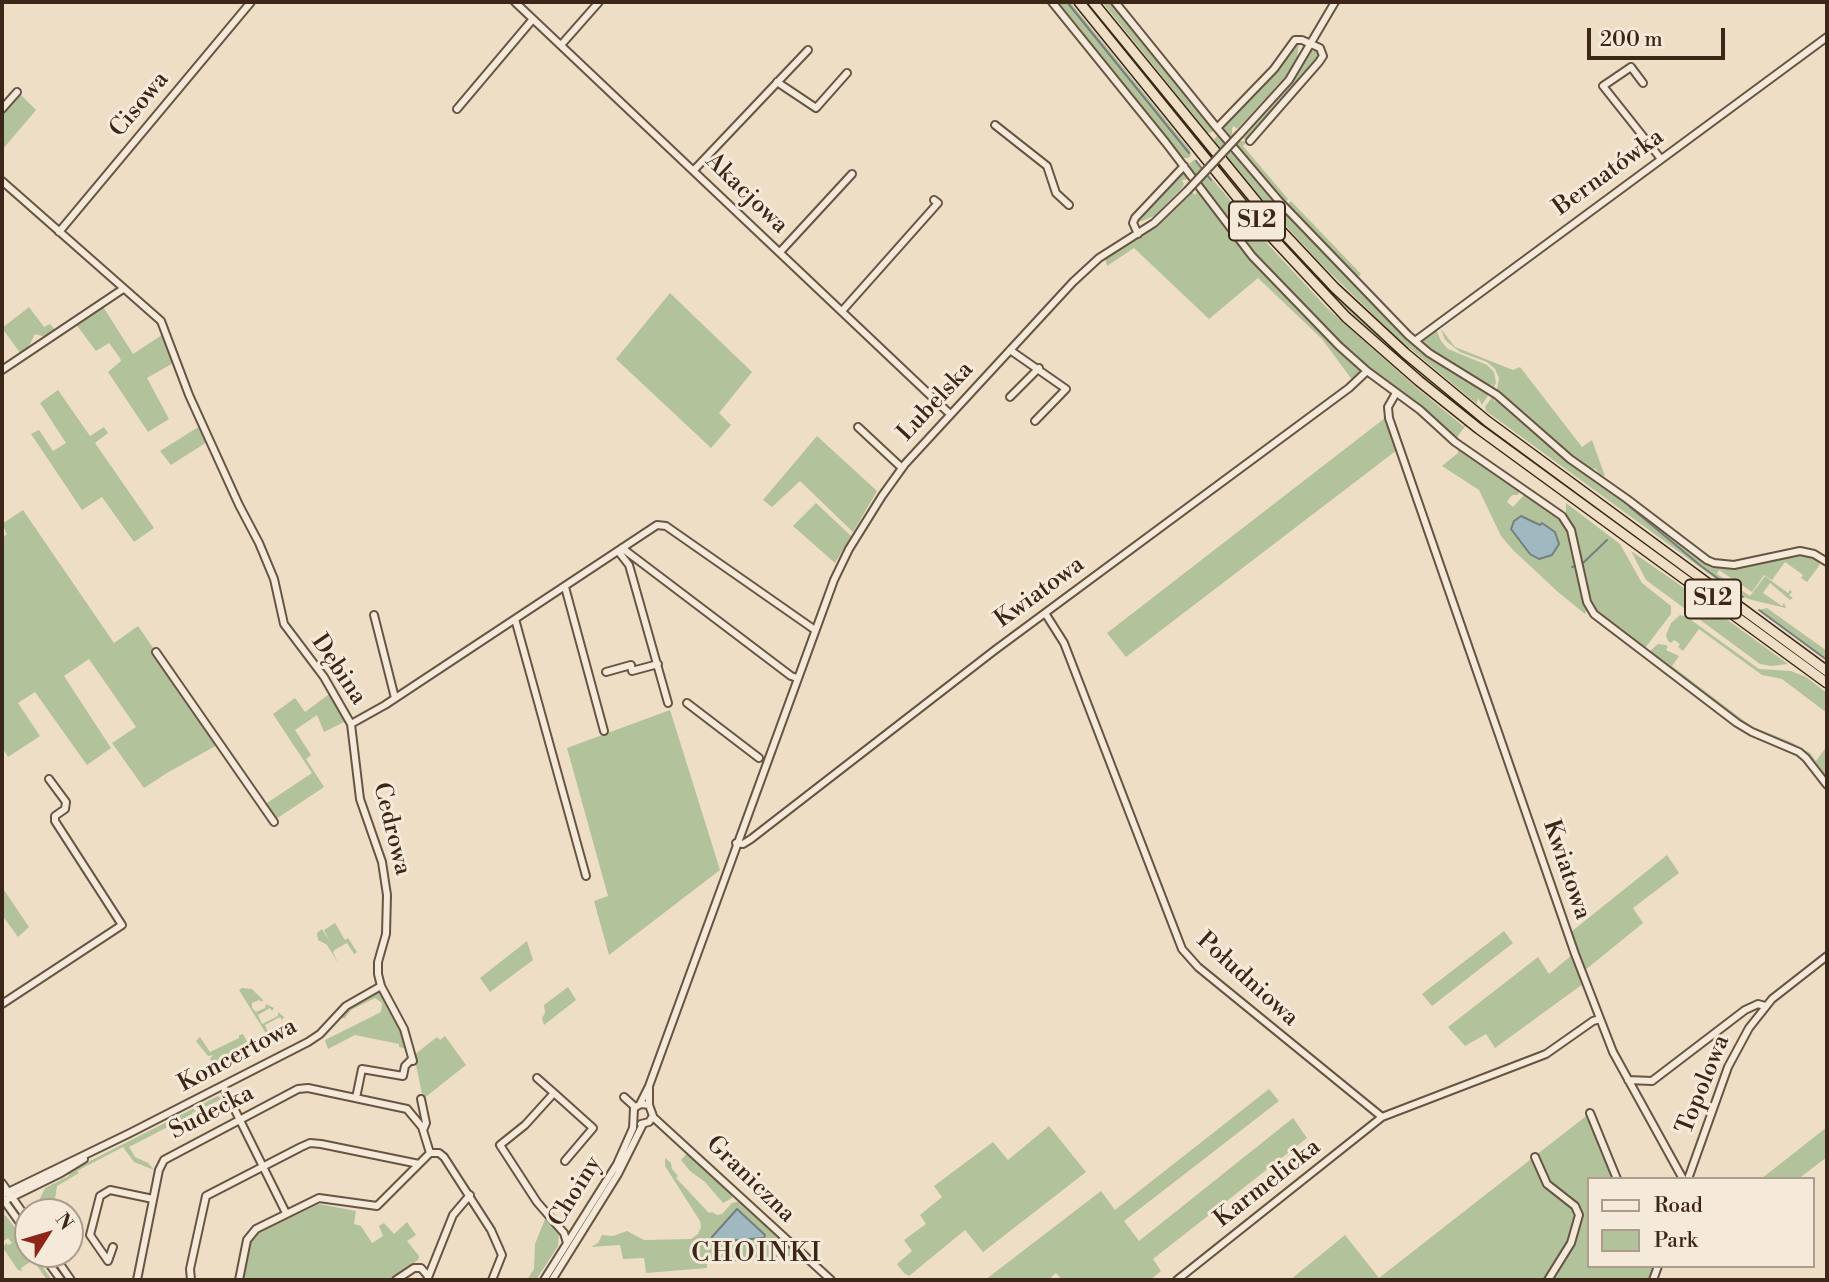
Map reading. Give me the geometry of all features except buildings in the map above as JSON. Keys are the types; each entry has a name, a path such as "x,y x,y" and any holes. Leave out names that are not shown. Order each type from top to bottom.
{"highway":[{"name":"S12","path":"1079,2 1198,151 1289,257 1346,317 1479,429 1827,683"},
{"name":"S12","path":"1093,2 1229,170 1304,256 1405,353 1487,421 1827,671"}],"street":[{"name":"Cisowa","path":"59,232 251,2"},
{"name":"Akacjowa","path":"515,2 950,414"},
{"path":"561,45 599,2"},
{"path":"1052,2 1263,269 1339,346 1367,371 1420,410 1450,438 1562,516 1574,541 1587,601 1599,619 1737,723 1807,758 1827,785"},
{"path":"1115,2 1279,201 1429,353 1489,389 1570,459 1707,560 1734,565 1800,551 1811,552 1827,562"},
{"name":"Lubelska","path":"649,1086 815,630 845,555 887,488 950,414 1088,267 1159,219 1240,134 1289,80 1326,13 1335,2"},
{"path":"457,109 533,19"},
{"name":"Bernatówka","path":"1415,341 1827,37"},
{"path":"1217,128 1270,73 1295,40 1299,39 1321,50 1322,58 1250,141"},
{"path":"694,170 808,50"},
{"path":"1643,83 1631,67 1603,86 1661,159"},
{"path":"777,82 816,108 847,74"},
{"path":"2,109 17,92"},
{"path":"995,125 1047,166 1056,193 1069,205"},
{"path":"1138,234 1133,223 1135,218 1184,166"},
{"path":"780,252 852,174"},
{"name":"Dębina","path":"2,181 119,289 153,312 164,326 189,394 274,579 284,624 324,677 351,724 395,698 655,526 666,526 815,630"},
{"path":"842,311 938,203 934,200"},
{"path":"2,369 119,289"},
{"path":"1010,350 1066,389 1035,421"},
{"path":"1010,397 1039,368"},
{"name":"Kwiatowa","path":"736,843 743,844 751,839 1045,612 1349,388 1367,371"},
{"name":"Kwiatowa","path":"1396,393 1388,407 1388,418 1537,847 1600,1019 1613,1052 1684,1177"},
{"path":"859,427 902,468"},
{"path":"620,550 629,565 667,702"},
{"path":"620,550 797,678"},
{"path":"565,587 604,731"},
{"name":"Południowa","path":"1045,612 1064,643 1182,949 1219,985 1382,1117"},
{"path":"374,615 395,698"},
{"path":"515,619 586,876"},
{"path":"156,652 274,822"},
{"path":"606,672 631,665 632,671 658,664"},
{"path":"687,703 759,758"},
{"name":"Cedrowa","path":"351,724 360,799 382,862 387,887 387,928 377,966 381,986 404,1029 412,1061 405,1066 403,1076 362,1069 356,1098"},
{"path":"2,1004 122,925 55,821 55,816 65,808 66,803 49,779"},
{"name":"Topolowa","path":"1686,1177 1730,1063 1749,1028 1765,1006 1827,956"},
{"name":"Koncertowa","path":"5,1198 309,1042 346,1006 381,986"},
{"path":"1628,1080 1652,1081 1745,1010 1758,1004 1765,1006"},
{"path":"1382,1117 1546,1054 1593,1021 1600,1019"},
{"path":"537,1078 593,1128 565,1161"},
{"path":"223,1086 286,1213"},
{"path":"649,1086 649,1105 653,1110 648,1121 635,1120 633,1113 649,1086"},
{"name":"Sudecka","path":"137,1280 160,1167 166,1158 239,1119 302,1088 407,1109 423,1130"},
{"path":"554,1093 525,1125 500,1145 537,1202 564,1233 567,1243"},
{"path":"624,1097 638,1105 649,1105"},
{"path":"421,1099 426,1123 423,1130 430,1153"},
{"path":"1590,1113 1616,1177"},
{"name":"Karmelicka","path":"1177,1280 1382,1117"},
{"name":"Choiny","path":"544,1280 615,1168 635,1120"},
{"name":"Graniczna","path":"648,1121 673,1136 831,1280"},
{"name":"Choiny","path":"552,1280 648,1121"},
{"path":"191,1280 190,1269 206,1196 301,1147 314,1143 419,1164"},
{"path":"239,1280 250,1234 256,1229 319,1198 374,1208 430,1153"},
{"path":"430,1153 441,1154 487,1221 502,1251 501,1262 492,1280"},
{"path":"1535,1157 1548,1184 1575,1206 1579,1215 1571,1243 1548,1280"},
{"path":"405,1161 410,1173"},
{"path":"2,1183 5,1198"},
{"path":"113,1247 108,1261 90,1235 100,1196 110,1190 153,1199"},
{"path":"428,1278 453,1215 470,1195"},
{"path":"564,1233 575,1231"},
{"path":"396,1280 414,1268 421,1268 428,1278"}],"green space":[{"path":"1056,2 1070,2 1190,150 1191,156 1181,158"},
{"path":"1102,2 1112,2 1214,128 1212,132 1208,133"},
{"path":"1299,43 1297,58 1286,76 1237,129 1234,126 1232,128 1232,133 1240,141 1245,141 1243,136 1289,86 1310,51 1317,50 1319,58 1243,146 1288,199 1285,203 1222,128"},
{"path":"18,92 36,110 2,150 2,111"},
{"path":"1185,121 1276,231 1338,298 1391,347 1494,431 1827,675 1827,679 1462,412 1388,349 1335,300 1294,256 1182,123"},
{"path":"1218,135 1267,192 1410,340 1487,391 1483,393 1488,393 1492,383 1490,387 1433,353 1422,344 1421,338 1436,329 1448,349 1487,365 1494,372 1496,383 1482,405 1478,398 1477,404 1394,335 1319,262 1217,145 1214,139"},
{"path":"1195,159 1327,308 1418,389 1463,426 1467,424 1457,437 1453,437 1348,351 1259,261 1190,170 1189,164"},
{"path":"1183,172 1190,179 1182,180 1182,188 1154,216 1137,223"},
{"path":"1197,188 1253,262 1359,369 1360,376 1353,381 1322,339 1258,278 1209,319 1134,248 1107,266 1105,258 1149,231 1189,193 1196,195"},
{"path":"1291,201 1361,274 1358,277 1356,278 1287,205"},
{"path":"670,293 752,372 719,413 731,425 711,448 616,359"},
{"path":"102,305 133,354 165,333 175,362 147,378 169,419 148,432 108,372 121,361 120,358 109,343 96,351 75,323"},
{"path":"29,307 44,327 50,324 56,331 46,337 35,334 21,354 2,328"},
{"path":"1441,329 1455,347 1513,370 1520,367 1582,447 1592,440 1605,476 1600,475 1595,468 1591,471 1573,456 1567,455 1499,393 1502,391 1498,392 1494,398 1494,403 1496,397 1575,466 1624,498 1712,564 1736,567 1797,553 1810,554 1820,560 1819,566 1807,582 1801,578 1803,575 1785,562 1772,580 1764,575 1752,592 1719,570 1717,574 1750,596 1765,576 1788,593 1790,590 1792,592 1789,595 1793,598 1790,600 1770,583 1763,593 1782,606 1784,603 1786,608 1738,595 1486,411 1485,407 1497,390 1499,378 1495,369 1487,362 1460,352 1445,340"},
{"path":"58,390 90,436 104,427 108,433 95,443 154,528 134,542 102,497 82,510 31,434 39,430 53,451 66,443 40,403"},
{"path":"1385,418 1397,450 1126,657 1107,633"},
{"path":"200,426 207,442 171,465 160,451"},
{"path":"817,436 877,491 853,532 800,481 772,507 763,500"},
{"path":"1458,446 1520,490 1518,495 1512,495 1507,502 1513,507 1525,494 1557,513 1569,530 1585,601 1604,628 1586,611 1585,614 1558,592 1513,550 1501,536 1479,490 1442,466 1458,453"},
{"path":"816,503 851,536 835,563 793,526"},
{"path":"1566,503 1620,544 1642,583 1671,606 1671,614 1645,648 1641,648 1597,614 1589,599 1572,527 1566,516"},
{"path":"23,510 114,643 138,626 219,744 144,788 112,743 136,727 89,659 64,676 111,748 87,765 35,692 18,703 40,736 8,757 2,747 2,538 7,534 2,524"},
{"path":"1631,551 1788,664 1760,664 1646,580"},
{"path":"1767,608 1827,651 1827,661 1758,610"},
{"path":"1680,615 1687,617 1759,669 1791,671 1806,677 1827,693 1827,713 1782,679 1762,675 1699,629 1683,651 1678,647 1680,644 1674,640 1671,643 1668,641 1666,635 1671,623"},
{"path":"1658,644 1666,645 1666,650 1679,656 1672,666 1751,726 1791,742 1810,753 1816,761 1827,746 1827,781 1805,755 1749,728 1652,657 1651,650"},
{"path":"332,692 346,721 324,732 317,715 295,730 311,755 306,759 324,787 276,819 273,818 264,805 312,773 273,714 295,698 305,712"},
{"path":"670,710 720,870 609,955 594,901 608,896 567,748"},
{"path":"1667,855 1679,873 1633,908 1643,923 1584,971 1587,981 1495,1048 1486,1034 1465,1046 1448,1027 1538,957 1549,974 1572,955 1566,936"},
{"path":"2,887 29,927 18,937 2,915"},
{"path":"335,923 345,940 348,938 357,952 354,954 347,943 336,949 333,952 338,963 327,945 318,940 317,933 322,929 330,942 324,930"},
{"path":"1504,931 1513,943 1432,1006 1422,994"},
{"path":"527,941 533,960 490,992 480,978"},
{"path":"568,987 576,1000 544,1025 544,1005"},
{"path":"252,989 263,1000 252,1003 256,1012 265,1008 266,1004 274,1008 258,1015 262,1024 278,1016 278,1012 284,1017 265,1025 269,1034 286,1026 285,1022 290,1030 287,1028 272,1035 270,1040 239,990"},
{"path":"376,990 381,990 385,997 384,1002 389,1005 401,1027 407,1049 399,1047 399,1044 355,1035 328,1049 325,1040 381,1012 382,1003 375,998 351,1010 345,1018 339,1018 347,1008"},
{"path":"243,1034 251,1049 249,1051 247,1048 220,1062 221,1066 217,1070 217,1062 212,1063 210,1059 213,1055 208,1056 196,1041 200,1037 210,1052"},
{"path":"445,1036 466,1065 423,1099 414,1055 437,1037 440,1040"},
{"path":"1269,1089 1279,1101 1124,1221 1139,1241 1293,1118 1307,1138 1153,1259 1161,1271 1150,1280 1062,1280 1056,1273 1048,1280 985,1280 1101,1191 1115,1210"},
{"path":"218,1096 222,1099 192,1113 195,1120 189,1123 185,1118 129,1147 135,1157 148,1163 154,1170 134,1162 123,1147 77,1171 79,1173 57,1186 55,1198 40,1198 45,1188 69,1176 68,1174"},
{"path":"1590,1113 1616,1177 1588,1177 1588,1268 1654,1268 1650,1280 1290,1280 1345,1235 1379,1278"},
{"path":"1049,1126 1086,1172 983,1252 965,1230 909,1276 904,1273 897,1264 912,1251 904,1240 926,1224 920,1215 942,1197 934,1186 993,1142 1008,1160"},
{"path":"1827,1127 1827,1157 1801,1177 1764,1177"},
{"path":"688,1152 733,1195 732,1198 723,1203 705,1182 690,1171 681,1160"},
{"path":"665,1158 671,1163 678,1176 676,1178 709,1213 722,1214 732,1203 741,1201 784,1241 777,1241 777,1246 787,1243 798,1255 763,1259 762,1250 759,1250 759,1260 707,1263 707,1268 646,1273 644,1258 623,1259 620,1245 591,1247 598,1243 602,1235 613,1236 627,1231 644,1240 691,1239 698,1234 700,1221 665,1166"},
{"path":"319,1204 356,1211 354,1224 361,1226 372,1243 383,1236 379,1226 384,1223 394,1234 407,1222 416,1235 407,1241 419,1256 418,1260 388,1280 243,1280 252,1238 256,1234"},
{"path":"2,1214 14,1226 14,1264 3,1248 6,1243 12,1243 8,1238 2,1242"},
{"path":"545,1219 559,1233 558,1246 536,1280 527,1280 534,1269 535,1244"},
{"path":"39,1268 43,1268 52,1280 47,1280"}],"water":[{"path":"1521,516 1540,525 1542,523 1555,532 1559,544 1552,555 1539,559 1530,554 1511,529 1514,521"},
{"path":"737,1209 765,1235 764,1238 712,1242 712,1237"}],"waterway":[{"path":"1067,2 1189,153"},
{"path":"1196,161 1211,180"},
{"path":"1630,507 1743,597"},
{"path":"1572,567 1582,564 1607,540"},
{"path":"1759,610 1827,660"}],"district":[{"name":"CHOINKI","path":"757,1255"}]}
